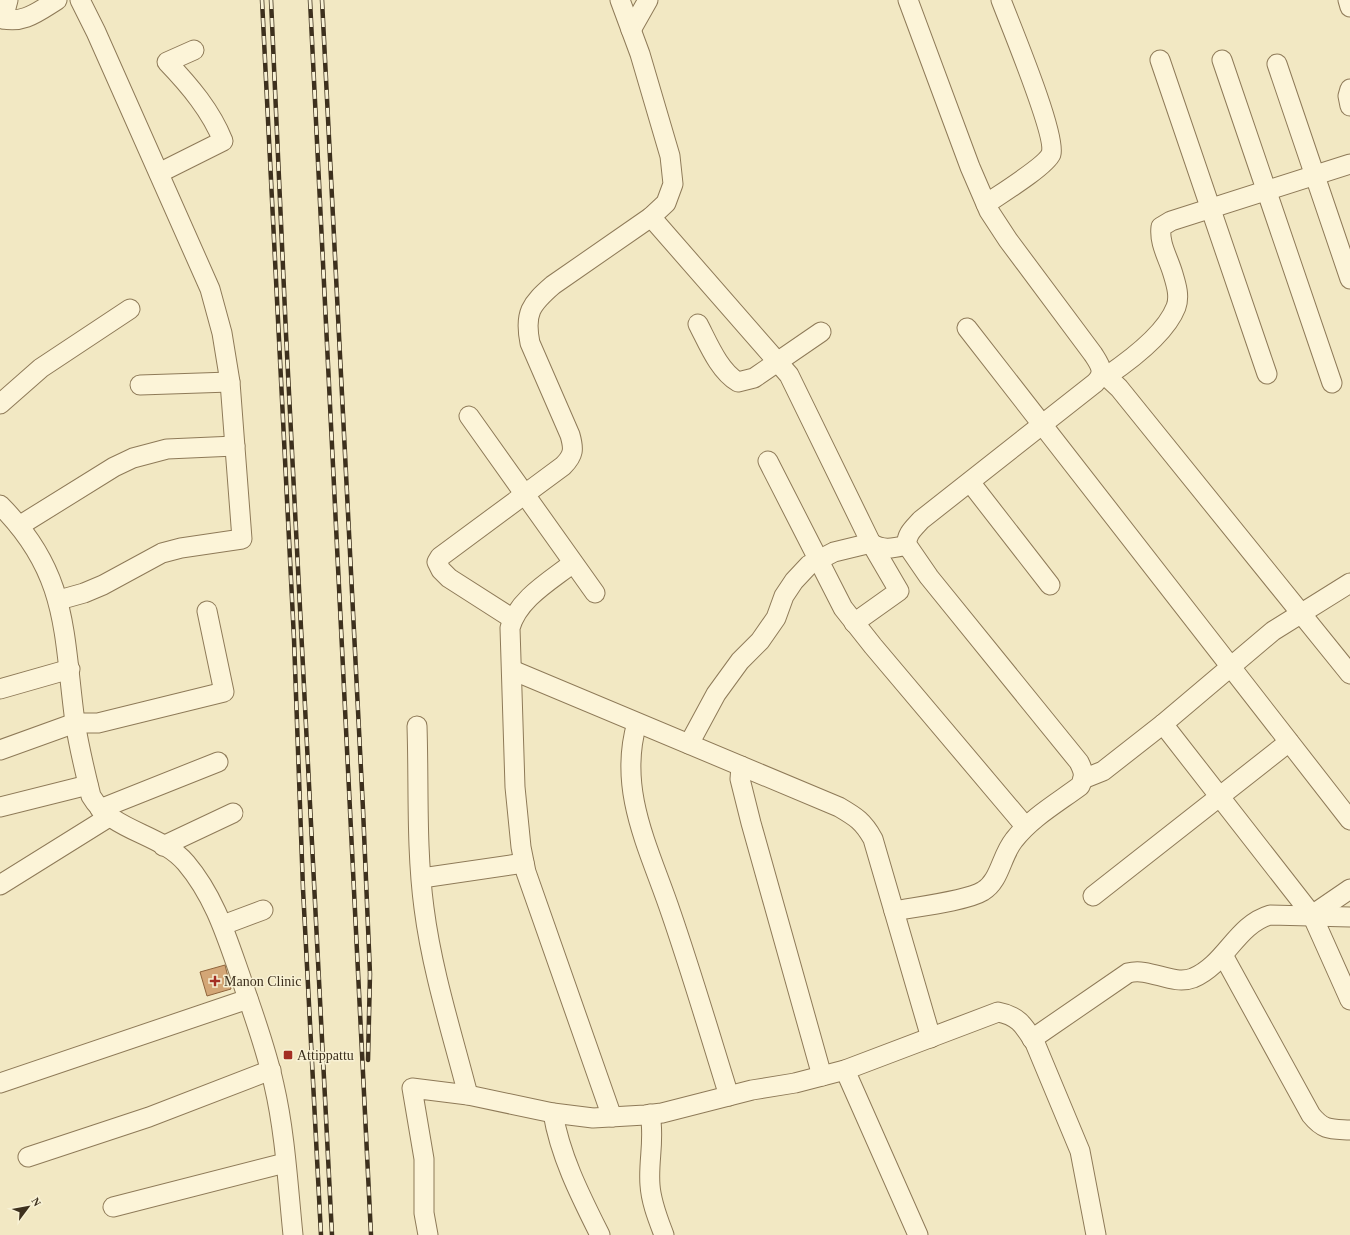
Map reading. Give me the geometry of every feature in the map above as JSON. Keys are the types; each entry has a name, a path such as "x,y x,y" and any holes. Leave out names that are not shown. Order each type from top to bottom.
{"street":[{"path":"8,0 2,19 15,20 26,18 38,13 57,0"},
{"path":"59,600 84,593 103,585 162,553 181,548 242,538 230,382 222,333 210,289 96,32 80,0"},
{"path":"513,619 449,578 441,570 437,562 440,557 563,466 571,457 574,449 570,435 530,343 526,327 530,311 538,298 553,285 666,203 673,184 670,156 631,30 620,0"},
{"path":"631,30 648,0"},
{"path":"908,0 970,167 986,204 1008,240 1093,354 1101,366 1104,374 1119,388 1350,674"},
{"path":"986,204 1043,163 1051,154 1052,142 1046,120 1001,0"},
{"path":"1348,0 1350,7"},
{"path":"159,173 223,141 217,127 199,99 167,62 194,50"},
{"path":"1160,60 1267,374"},
{"path":"1222,60 1332,383"},
{"path":"1277,64 1350,279"},
{"path":"1350,89 1348,96 1350,106"},
{"path":"894,911 970,897 983,892 992,884 1004,853 1025,826 1080,786 1084,772 1079,762 958,614 907,545 910,531 921,520 1042,426 1104,374 1144,349 1176,307 1178,294 1160,238 1161,227 1171,221 1350,164"},
{"path":"650,216 789,375 871,543 899,591 854,623"},
{"path":"0,404 48,363 130,309"},
{"path":"698,324 724,370 731,378 738,382 746,382 754,378 821,332"},
{"path":"967,328 1350,820"},
{"path":"140,385 230,382"},
{"path":"469,416 595,593"},
{"path":"19,526 114,467 133,458 166,449 235,446"},
{"path":"768,461 843,608 1025,826"},
{"path":"970,482 1050,584"},
{"path":"0,505 19,526 45,564 59,600 70,669 75,723 91,796 105,813 128,828 174,852 192,871 218,913 223,925 271,1070 278,1106 293,1235"},
{"path":"689,744 716,694 740,661 760,641 776,618 784,596 794,581 809,565 834,552 871,543 877,547 888,549 907,545"},
{"path":"573,563 523,603 513,619 510,628 517,818 524,863 612,1118"},
{"path":"1083,779 1102,771 1163,724 1273,631 1350,583"},
{"path":"0,750 75,723 98,723 224,692 207,611"},
{"path":"0,689 70,669"},
{"path":"512,670 838,807 860,819 866,826 873,839 931,1038"},
{"path":"637,723 633,738 631,756 633,801 647,847 671,913 729,1096"},
{"path":"1163,724 1312,915 1350,1000"},
{"path":"417,726 422,878 428,937 468,1095"},
{"path":"1093,896 1290,742"},
{"path":"0,885 105,813 218,762"},
{"path":"741,766 740,779 822,1076"},
{"path":"0,807 88,785"},
{"path":"163,846 233,813"},
{"path":"422,878 524,863"},
{"path":"1312,915 1350,889"},
{"path":"223,925 263,910"},
{"path":"1032,1039 1128,972 1138,970 1179,981 1193,978 1211,966 1223,955 1246,927 1258,919 1270,915 1350,917"},
{"path":"1223,955 1310,1115 1319,1125 1329,1129 1350,1130"},
{"path":"0,1083 248,1000"},
{"path":"428,1235 424,1213 424,1159 412,1088 468,1095 553,1113 593,1118 612,1118 650,1114 845,1070 998,1012 1011,1014 1025,1028 1032,1039 1080,1151 1096,1235"},
{"path":"28,1157 149,1117 271,1070"},
{"path":"845,1070 918,1235"},
{"path":"553,1113 559,1138 580,1194 600,1235"},
{"path":"650,1114 653,1141 650,1184 652,1202 664,1235"},
{"path":"113,1207 285,1163"}],"building":[{"path":"225,965 231,989 207,996 200,972"}],"railway":[{"path":"262,0 294,639 303,889 321,1235"},
{"path":"271,0 286,334 332,1235"},
{"path":"310,0 371,1235"},
{"path":"322,0 363,809 370,974 368,1060"}],"place":[{"name":"Manon Clinic","path":"215,981"},
{"name":"Attippattu","path":"288,1055"}]}
